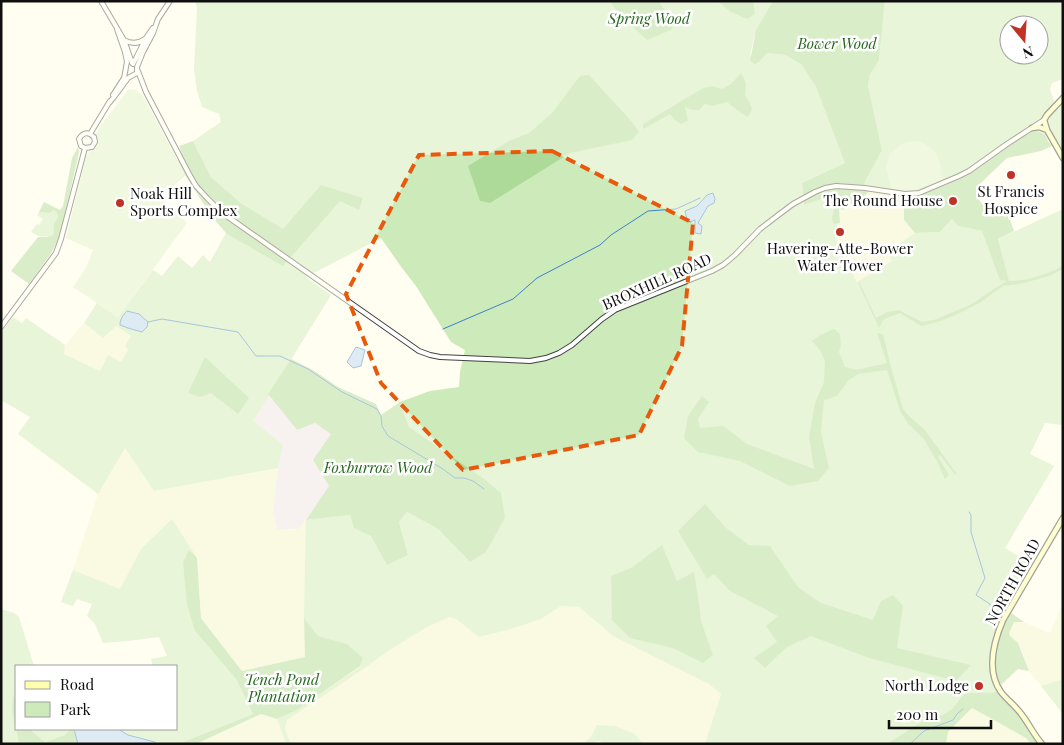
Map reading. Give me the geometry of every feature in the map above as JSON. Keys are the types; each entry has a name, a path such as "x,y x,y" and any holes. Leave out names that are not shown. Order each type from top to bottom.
{"main road":[{"path":"1063,98 1044,120 1047,130 1063,158"},
{"path":"1032,128 1043,127 1047,130"},
{"name":"NORTH ROAD","path":"1042,744 1021,714 999,689 995,680 993,665 998,632 1063,518"}],"street":[{"path":"90,134 124,78 126,66 126,58 117,29 102,1"},
{"path":"109,103 128,78 135,74 135,66 146,38 170,1"},
{"path":"135,66 156,24"},
{"name":"BROXHILL ROAD","path":"117,29 124,40 146,92 189,174 196,186 208,199 228,216 405,341 420,351 440,357 530,361 559,353 572,345 615,310 723,265 760,229 808,195 836,186 905,194 918,193 969,171 1044,120"},
{"path":"124,40 135,43 146,38"},
{"path":"126,66 135,66"},
{"path":"125,72 132,76"},
{"name":"BROXHILL ROAD","path":"132,76 146,92"},
{"path":"83,134 90,134 94,137 94,145 90,148 81,146 79,139 83,134"},
{"path":"1,327 56,253 85,148"}],"highlighted area":[{"path":"552,151 693,223 682,346 639,435 463,470 381,383 346,294 419,155"}],"shaded area":[{"path":"268,394 297,430 315,423 332,434 330,486 299,529 277,530 273,513 282,445 253,422"}],"green space":[{"path":"195,1 773,1 754,37 750,55 760,61 767,53 785,55 801,64 816,87 846,163 802,183 804,205 831,196 836,198 840,204 835,236 857,282 892,261 887,252 915,233 940,232 952,219 958,226 982,231 1008,280 998,239 1061,210 1063,213 1063,425 1045,423 1030,454 1054,466 1005,548 1031,564 996,628 996,691 992,693 964,693 953,708 936,718 921,722 888,743 705,744 721,694 709,684 613,636 579,607 561,606 541,619 479,637 456,619 449,617 427,627 388,651 287,720 285,729 291,744 286,744 277,719 297,710 360,667 363,658 347,644 317,636 304,618 306,520 350,515 354,527 408,555 399,522 407,512 438,529 469,561 409,427 400,402 430,391 459,387 465,350 451,342 416,286 381,238 306,277 331,295 253,421 283,445 278,468 154,491 125,448 98,494 18,434 30,417 1,400 1,333 13,317 22,323 26,318 65,345 64,354 100,371 108,355 121,362 128,350 125,346 131,336 116,326 103,338 84,323 97,303 118,317 153,270 162,276 178,256 192,268 203,255 210,262 242,204 211,177 193,141 221,122 219,114 202,107 197,91 194,69 197,8"},
{"name":"Spring Wood","path":"609,1 659,1 673,29 647,40 620,15"},
{"name":"Spring Wood","path":"717,1 753,1 755,14 747,19 731,12"},
{"name":"Bower Wood","path":"773,1 885,1 879,60 870,75 868,85 882,150 864,183 868,192 856,205 849,205 843,210 839,209 840,223 834,224 832,219 836,198 831,196 804,205 802,183 845,163 816,87 801,64 785,55 767,53 755,64 750,61 756,30"},
{"path":"885,1 1063,1 1063,79 1052,83 1050,89 1055,104 1040,120 966,171 918,191 906,192 844,184 882,150 868,85 870,75 879,60"},
{"path":"741,73 746,83 745,96 752,109 748,117 727,102 712,106 705,104 699,110 685,107 688,121 681,124 670,114 643,129 643,124 703,88 713,86 722,89 731,84"},
{"path":"589,75 639,132 632,140 570,153 490,203 480,201 468,166 509,141 529,133 552,113 580,76"},
{"name":"Noak Hill Sports Complex","path":"129,89 136,90 143,96 185,174 173,186 159,194 168,207 187,223 118,317 73,287 86,268 93,250 66,238 86,156 98,144 96,134 101,125"},
{"path":"1063,101 1063,155 1044,121"},
{"path":"1037,131 1045,134 1052,146 1041,151 1007,158 976,188 976,196 988,211 1005,205 1014,231 998,239 1009,281 1036,277 1063,266 1063,269 1049,276 1020,284 1003,286 981,302 938,322 921,326 900,313 884,319 879,328 859,282 876,318 887,312 899,310 922,322 934,320 972,304 1007,281 1000,280 982,231 958,226 952,219 940,232 915,233 904,220 901,194 911,195 946,185 1028,132"},
{"path":"193,141 211,177 242,204 283,229 321,185 363,198 359,210 340,201 283,266 227,234 212,217 185,175 173,186 159,194 168,207 143,178 183,158 179,146"},
{"path":"918,141 931,148 938,156 943,180 912,191 891,189 886,166 890,154 900,145"},
{"path":"78,147 79,152 60,236 52,252 29,284 11,271 38,237 53,235 53,226 58,216 56,212 54,210 50,213 39,212 44,202 60,210 63,206 72,158"},
{"path":"844,184 900,191 904,207 904,220 915,233 887,252 893,261 858,283 835,235"},
{"path":"54,210 58,216 53,226 53,235 42,236 31,232 43,219 37,215 39,212 50,213"},
{"path":"84,323 103,338 116,326 131,336 125,346 128,349 121,362 100,371 64,354 65,345"},
{"path":"834,329 840,334 841,345 839,352 845,367 856,370 887,363 877,333 883,334 903,409 924,429 957,474 955,475 940,455 938,457 949,475 945,479 924,439 908,424 900,411 887,370 858,374 849,380 837,396 824,400 821,432 829,468 818,481 790,486 740,461 698,452 684,438 688,416 702,396 709,402 698,419 700,428 723,426 747,444 814,469 809,437 815,403 824,382 825,361 820,350 812,341"},
{"path":"205,357 249,398 238,414 211,393 200,397 188,393"},
{"name":"Foxburrow Wood","path":"291,359 313,370 338,387 376,404 381,415 400,402 409,427 501,493 505,518 486,552 470,562 438,529 407,512 399,522 408,555 387,565 371,536 354,528 350,515 306,520 329,486 313,460 331,434 315,423 297,430 268,394"},
{"path":"125,448 154,491 278,468 273,511 277,530 298,529 306,520 350,515 448,617 456,619 480,637 541,619 561,606 579,607 613,636 709,684 721,694 705,744 643,744 635,734 615,726 591,737 582,744 291,744 285,729 287,720 285,715 360,666 305,619 305,657 242,671 201,617 197,558 141,549 120,589 73,570 98,494"},
{"path":"705,504 725,527 749,545 770,546 798,587 821,603 873,620 881,601 893,595 903,606 897,648 971,665 956,681 869,658 811,636 787,647 765,668 754,658 777,642 766,626 778,616 730,591 714,574 707,579 678,531"},
{"path":"172,519 197,558 189,550 195,631 236,679 253,714 178,744 161,744 156,742 157,744 78,744 74,730 178,730 178,665 153,665 151,659 167,656 159,637 103,643 95,624 87,616 92,604 77,599 73,606 61,602 73,570 120,589 141,549"},
{"path":"662,545 677,581 694,572 701,621 713,655 703,663 673,648 630,638 612,620 611,576 631,568"},
{"name":"Tench Pond Plantation","path":"189,550 197,558 201,618 242,671 305,657 304,618 318,636 347,644 363,658 360,666 297,710 277,719 261,714 196,744 178,744 253,714 236,679 195,631 187,604 183,562"},
{"path":"1063,603 1063,680 1042,687 1029,671 1022,652 1010,636 1010,629 1014,622 1024,622 1050,633"},
{"path":"1,609 14,613 19,617 34,665 15,665 15,730 19,744 1,744"},
{"path":"1006,609 1024,622 1014,622 1009,633 1018,643 1029,671 1018,669 998,690 1042,744 1031,744 1026,738 972,708 948,732 946,744 880,744 888,743 921,722 937,718 953,708 964,693 992,693 996,691 989,671 989,659 996,628"},
{"path":"1063,679 1063,714 1041,686"},
{"path":"13,694 15,699 15,725 12,711"},
{"path":"972,708 1026,738 1031,744 946,744 948,732"},
{"path":"261,714 277,719 286,744 196,744"},
{"path":"597,725 615,726 635,734 643,744 606,744 598,741 594,744 582,744 591,737"},
{"path":"16,730 32,730 45,742 65,735 69,730 74,730 78,744 19,744"},
{"path":"69,730 65,735 45,742 32,731"}],"water":[{"path":"713,193 714,203 708,206 698,223 702,226 701,234 695,233 695,220 690,222 685,211 697,206 707,195"},
{"path":"127,311 139,314 148,322 147,327 142,332 120,325 122,317"},
{"path":"356,347 365,350 361,366 353,368 347,362"},
{"path":"74,730 120,730 128,735 157,744 78,744"}],"waterway":[{"path":"443,329 513,299 537,278 600,245 611,235 648,211 676,209 700,198"},
{"path":"148,322 162,319 238,332 256,356 280,356 308,369 342,392 377,409 381,416 382,426 388,436 455,478 473,481 484,489"},
{"path":"969,512 971,515 971,532 985,578 976,595 990,604 992,615 996,620"},
{"path":"910,744 924,731 953,720 963,709"}],"place":[{"name":"St Francis Hospice","path":"1011,175"},
{"name":"The Round House","path":"953,201"},
{"name":"Noak Hill Sports Complex","path":"120,203"},
{"name":"Havering-Atte-Bower Water Tower","path":"840,232"},
{"name":"North Lodge","path":"979,686"}]}
